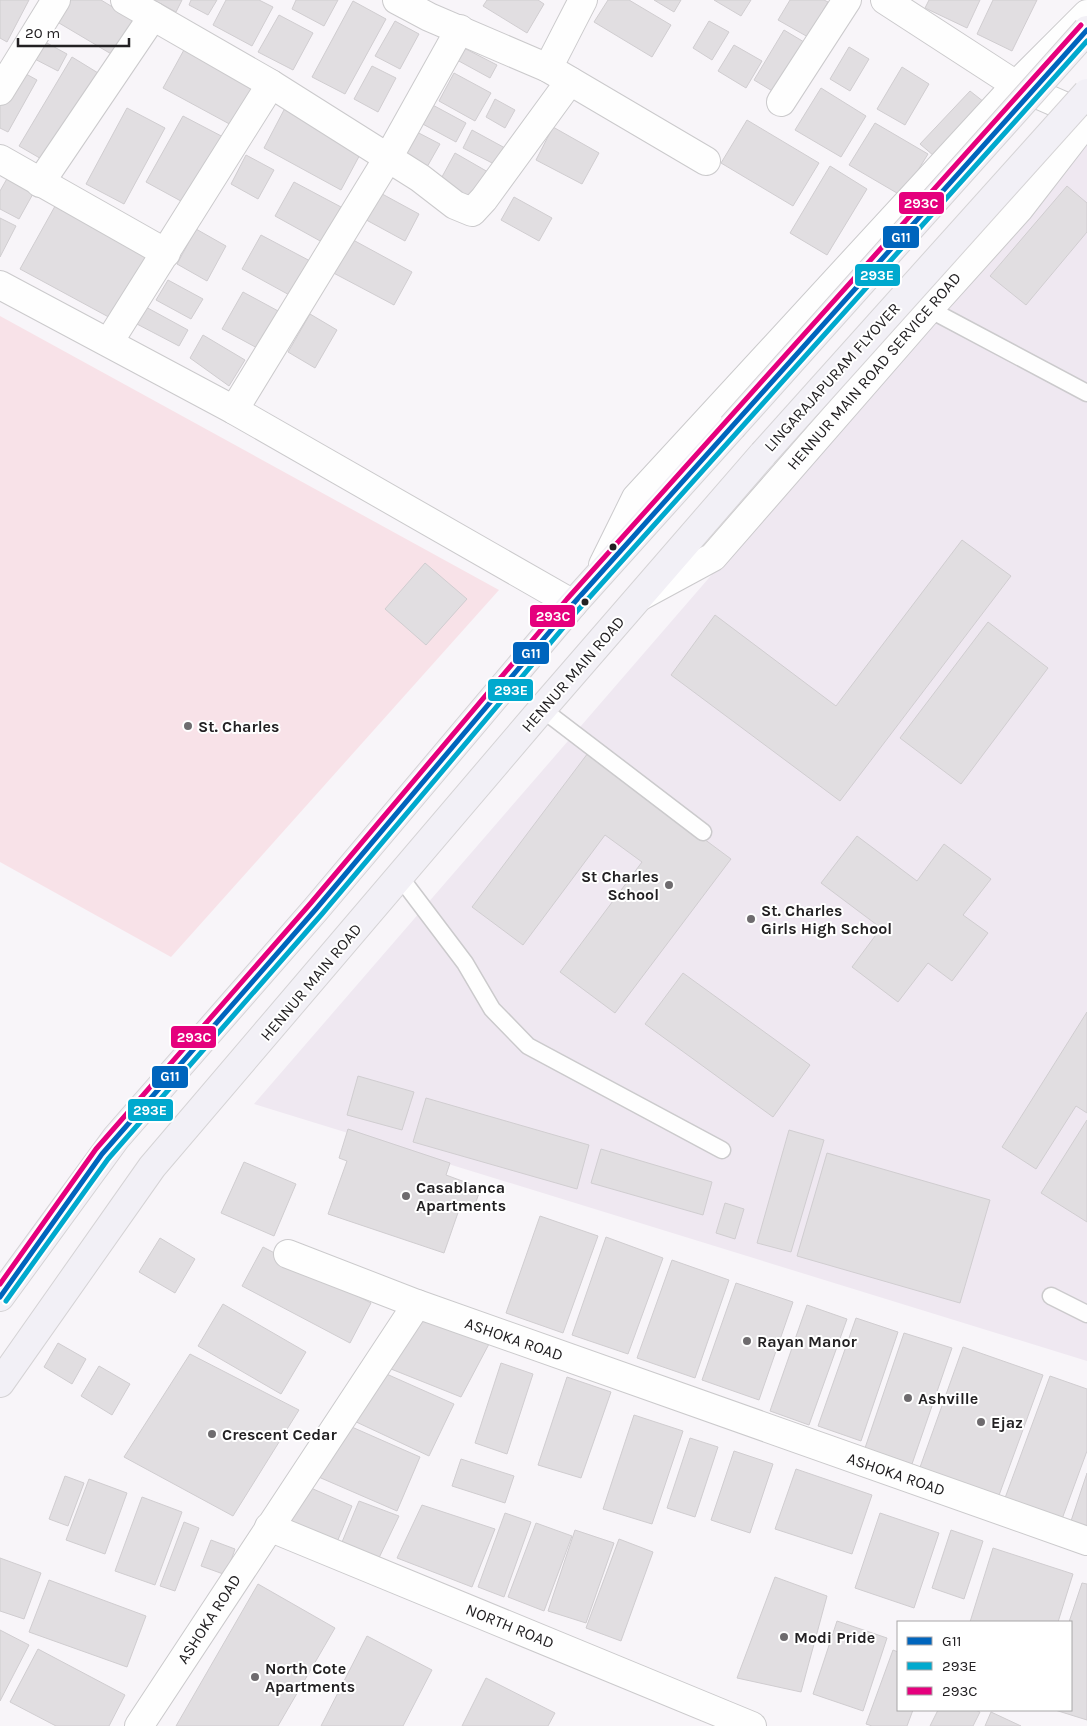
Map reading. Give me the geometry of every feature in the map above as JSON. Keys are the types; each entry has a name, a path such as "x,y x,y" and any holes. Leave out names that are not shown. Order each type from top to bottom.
{"main road":[{"path":"0,1297 102,1154 316,909 573,604 1087,30"},
{"name":"LINGARAJAPURAM FLYOVER","path":"640,596 763,454 1087,93"},
{"name":"HENNUR MAIN ROAD","path":"0,1382 152,1167 640,596"}],"street":[{"path":"0,91 56,0"},
{"path":"126,0 272,84 388,158 455,205 472,212 484,199 559,75 583,0"},
{"path":"397,0 559,75 706,161"},
{"path":"781,102 847,0"},
{"path":"885,0 1016,85 1087,116"},
{"path":"597,578 636,498 1016,85 1087,14"},
{"path":"40,183 153,16"},
{"path":"234,410 388,158 460,29"},
{"path":"109,342 272,84"},
{"name":"HENNUR MAIN ROAD SERVICE ROAD","path":"640,596 713,557 929,309 1019,209 1087,121"},
{"path":"0,159 166,253"},
{"path":"0,285 234,410 573,604"},
{"path":"288,1254 417,1304"},
{"name":"ASHOKA ROAD","path":"139,1726 417,1304 1087,1541"},
{"name":"NORTH ROAD","path":"269,1527 752,1726"}],"lane":[{"path":"929,309 1087,393"},
{"path":"542,709 703,832"},
{"path":"400,877 465,963 492,1009 528,1046 722,1150"},
{"path":"1051,1296 1087,1314"}],"shaded area":[{"name":"St. Charles Girls High School","path":"1087,139 1087,1361 254,1104 920,334"},
{"name":"St. Charles","path":"0,316 499,590 171,957 0,862"}],"building":[{"path":"0,0 29,0 7,42 0,38"},
{"path":"66,0 101,0 139,23 118,58 54,20"},
{"path":"154,0 182,0 176,12"},
{"path":"191,0 217,0 208,15 189,5"},
{"path":"226,0 259,0 273,7 252,46 213,25"},
{"path":"296,0 338,0 324,26 292,9"},
{"path":"487,0 538,0 544,4 527,33 483,6"},
{"path":"608,0 629,0 671,25 652,57 594,22"},
{"path":"654,0 681,0 674,12"},
{"path":"714,0 751,0 741,16"},
{"path":"790,0 824,0 828,2 808,37 778,20"},
{"path":"929,0 980,0 967,28 925,8"},
{"path":"993,0 1037,0 1012,51 977,34"},
{"path":"353,1 386,19 345,94 312,77"},
{"path":"279,15 313,33 293,70 258,52"},
{"path":"395,21 419,34 400,69 375,56"},
{"path":"709,21 729,32 712,60 693,48"},
{"path":"784,30 809,45 779,95 754,80"},
{"path":"36,37 67,54 58,71 27,55"},
{"path":"734,45 762,61 746,88 718,71"},
{"path":"849,47 869,59 850,91 830,79"},
{"path":"185,48 257,87 235,127 163,88"},
{"path":"464,48 497,65 490,78 457,60"},
{"path":"72,57 103,76 50,164 19,146"},
{"path":"372,66 396,78 378,112 354,99"},
{"path":"902,67 929,84 905,125 877,109"},
{"path":"17,69 37,80 8,132 0,128 0,101"},
{"path":"454,73 491,93 475,121 439,101"},
{"path":"821,88 866,116 841,157 795,130"},
{"path":"970,91 984,102 934,156 920,144"},
{"path":"495,99 515,110 505,128 486,117"},
{"path":"429,103 466,123 456,142 419,122"},
{"path":"127,108 165,128 124,204 86,184"},
{"path":"285,108 363,149 341,190 264,148"},
{"path":"183,116 227,139 190,206 146,182"},
{"path":"747,120 819,163 793,206 721,163"},
{"path":"875,123 928,154 902,196 849,165"},
{"path":"553,127 599,153 582,184 536,160"},
{"path":"413,130 440,144 427,167 400,153"},
{"path":"472,130 505,148 496,165 463,148"},
{"path":"455,153 488,172 471,204 437,186"},
{"path":"246,155 274,170 258,199 231,184"},
{"path":"830,166 867,189 827,255 790,233"},
{"path":"13,168 39,183 19,219 0,209 0,191"},
{"path":"294,182 341,207 322,242 275,216"},
{"path":"1067,186 1087,203 1087,232 1026,305 990,276"},
{"path":"373,189 419,214 405,241 359,216"},
{"path":"514,197 552,218 539,241 501,220"},
{"path":"59,199 159,254 116,321 20,269"},
{"path":"0,218 16,226 0,257"},
{"path":"196,229 226,246 207,281 177,264"},
{"path":"261,235 312,262 293,297 242,269"},
{"path":"344,235 412,272 394,305 326,269"},
{"path":"168,280 203,299 191,319 156,300"},
{"path":"243,292 280,312 259,349 222,329"},
{"path":"144,306 188,330 179,346 135,323"},
{"path":"310,314 337,330 315,368 288,352"},
{"path":"203,335 245,360 229,386 190,358"},
{"path":"962,540 1011,576 840,801 671,675 715,615 836,706"},
{"path":"425,563 467,599 426,645 385,609"},
{"path":"988,622 1048,668 961,784 900,738"},
{"name":"St Charles School","path":"588,753 731,859 615,1013 560,972 642,862 605,835 523,945 472,907"},
{"path":"857,836 917,881 944,844 991,879 963,915 988,933 952,981 928,963 898,1002 852,967 881,928 821,883"},
{"path":"683,973 810,1065 773,1117 645,1024"},
{"path":"1087,1012 1087,1113 1076,1106 1036,1169 1002,1147"},
{"path":"358,1076 414,1092 402,1130 347,1115"},
{"path":"426,1098 589,1145 577,1189 413,1142"},
{"path":"1087,1120 1087,1222 1041,1193"},
{"name":"Casablanca Apartments","path":"348,1129 450,1163 446,1175 481,1188 474,1207 461,1204 444,1253 328,1214 347,1161 339,1158"},
{"path":"789,1130 824,1140 791,1252 757,1243"},
{"path":"601,1149 712,1182 703,1215 591,1183"},
{"path":"827,1153 990,1200 960,1303 797,1256"},
{"path":"244,1162 296,1184 274,1236 221,1213"},
{"path":"725,1203 744,1209 735,1239 716,1233"},
{"path":"540,1216 598,1236 563,1333 506,1313"},
{"path":"606,1237 663,1258 628,1354 572,1335"},
{"path":"160,1238 195,1259 175,1293 139,1272"},
{"path":"263,1247 371,1303 350,1343 242,1286"},
{"path":"672,1260 729,1280 695,1378 637,1358"},
{"name":"Rayan Manor","path":"736,1283 793,1302 759,1400 702,1380"},
{"path":"223,1304 306,1352 281,1394 198,1346"},
{"path":"807,1305 847,1319 809,1425 770,1411"},
{"path":"420,1318 489,1344 461,1397 386,1367"},
{"path":"856,1318 898,1332 861,1441 818,1426"},
{"name":"Ashville","path":"904,1333 952,1348 912,1464 865,1448"},
{"path":"58,1343 86,1359 72,1384 44,1367"},
{"name":"Ejaz","path":"963,1347 1043,1375 998,1498 919,1470"},
{"name":"Crescent Cedar","path":"190,1354 299,1410 233,1516 124,1457"},
{"path":"501,1363 533,1374 507,1454 475,1443"},
{"path":"99,1366 130,1384 112,1415 81,1396"},
{"path":"382,1372 454,1404 429,1456 352,1420"},
{"path":"1050,1376 1087,1389 1087,1451 1062,1519 1005,1498"},
{"path":"567,1377 611,1392 581,1478 538,1465"},
{"path":"634,1415 683,1431 652,1524 603,1509"},
{"path":"345,1424 420,1457 397,1511 314,1475"},
{"path":"690,1438 718,1447 695,1517 667,1508"},
{"path":"734,1451 773,1464 750,1533 711,1520"},
{"path":"461,1459 514,1476 505,1503 452,1486"},
{"path":"796,1469 872,1495 852,1554 775,1529"},
{"path":"1087,1473 1087,1526 1071,1521"},
{"path":"65,1476 84,1483 68,1526 49,1519"},
{"path":"89,1479 127,1493 105,1554 66,1540"},
{"path":"304,1485 352,1506 335,1547 279,1523"},
{"path":"142,1497 182,1512 155,1585 115,1571"},
{"path":"359,1501 399,1516 377,1562 340,1547"},
{"path":"422,1505 495,1529 472,1587 397,1558"},
{"path":"505,1513 531,1522 504,1597 478,1587"},
{"path":"880,1513 939,1533 914,1608 855,1588"},
{"path":"184,1522 199,1528 175,1591 160,1586"},
{"path":"536,1523 572,1536 544,1611 508,1597"},
{"path":"575,1530 614,1543 586,1623 548,1611"},
{"path":"951,1530 983,1541 964,1599 932,1588"},
{"path":"619,1539 653,1552 621,1641 586,1628"},
{"path":"211,1540 235,1549 226,1575 201,1566"},
{"path":"993,1548 1073,1574 1058,1621 970,1621"},
{"path":"0,1558 41,1573 24,1619 0,1611"},
{"name":"Modi Pride","path":"775,1577 827,1596 801,1692 737,1678"},
{"path":"49,1580 146,1616 127,1667 29,1632"},
{"path":"1082,1583 1087,1584 1087,1720 1058,1711 1072,1711 1072,1621 1069,1621"},
{"name":"North Cote Apartments","path":"258,1584 335,1628 278,1726 176,1726"},
{"path":"837,1621 887,1638 863,1711 813,1694"},
{"path":"0,1630 29,1645 0,1701"},
{"path":"367,1636 432,1670 403,1726 321,1726"},
{"path":"38,1649 125,1695 109,1726 56,1726 10,1702"},
{"path":"893,1650 897,1652 897,1711 913,1711 907,1726 872,1726 866,1724"},
{"path":"486,1678 555,1713 548,1726 462,1726"},
{"path":"938,1711 980,1712 973,1726 930,1726"},
{"path":"991,1712 1021,1726 985,1726"}],"transit line":[{"name":"293C","path":"0,1284 96,1149 310,904 567,599 1081,25"},
{"name":"G11","path":"0,1297 102,1154 316,909 573,604 1087,30"},
{"name":"293E","path":"6,1301 108,1159 322,914 579,609 1087,41"}],"place":[{"name":"St. Charles","path":"188,726"},
{"name":"St Charles School","path":"669,885"},
{"name":"St. Charles Girls High School","path":"751,919"},
{"name":"Casablanca Apartments","path":"406,1196"},
{"name":"Rayan Manor","path":"747,1341"},
{"name":"Ashville","path":"908,1398"},
{"name":"Ejaz","path":"981,1422"},
{"name":"Crescent Cedar","path":"212,1434"},
{"name":"Modi Pride","path":"784,1637"},
{"name":"North Cote Apartments","path":"255,1677"}]}
